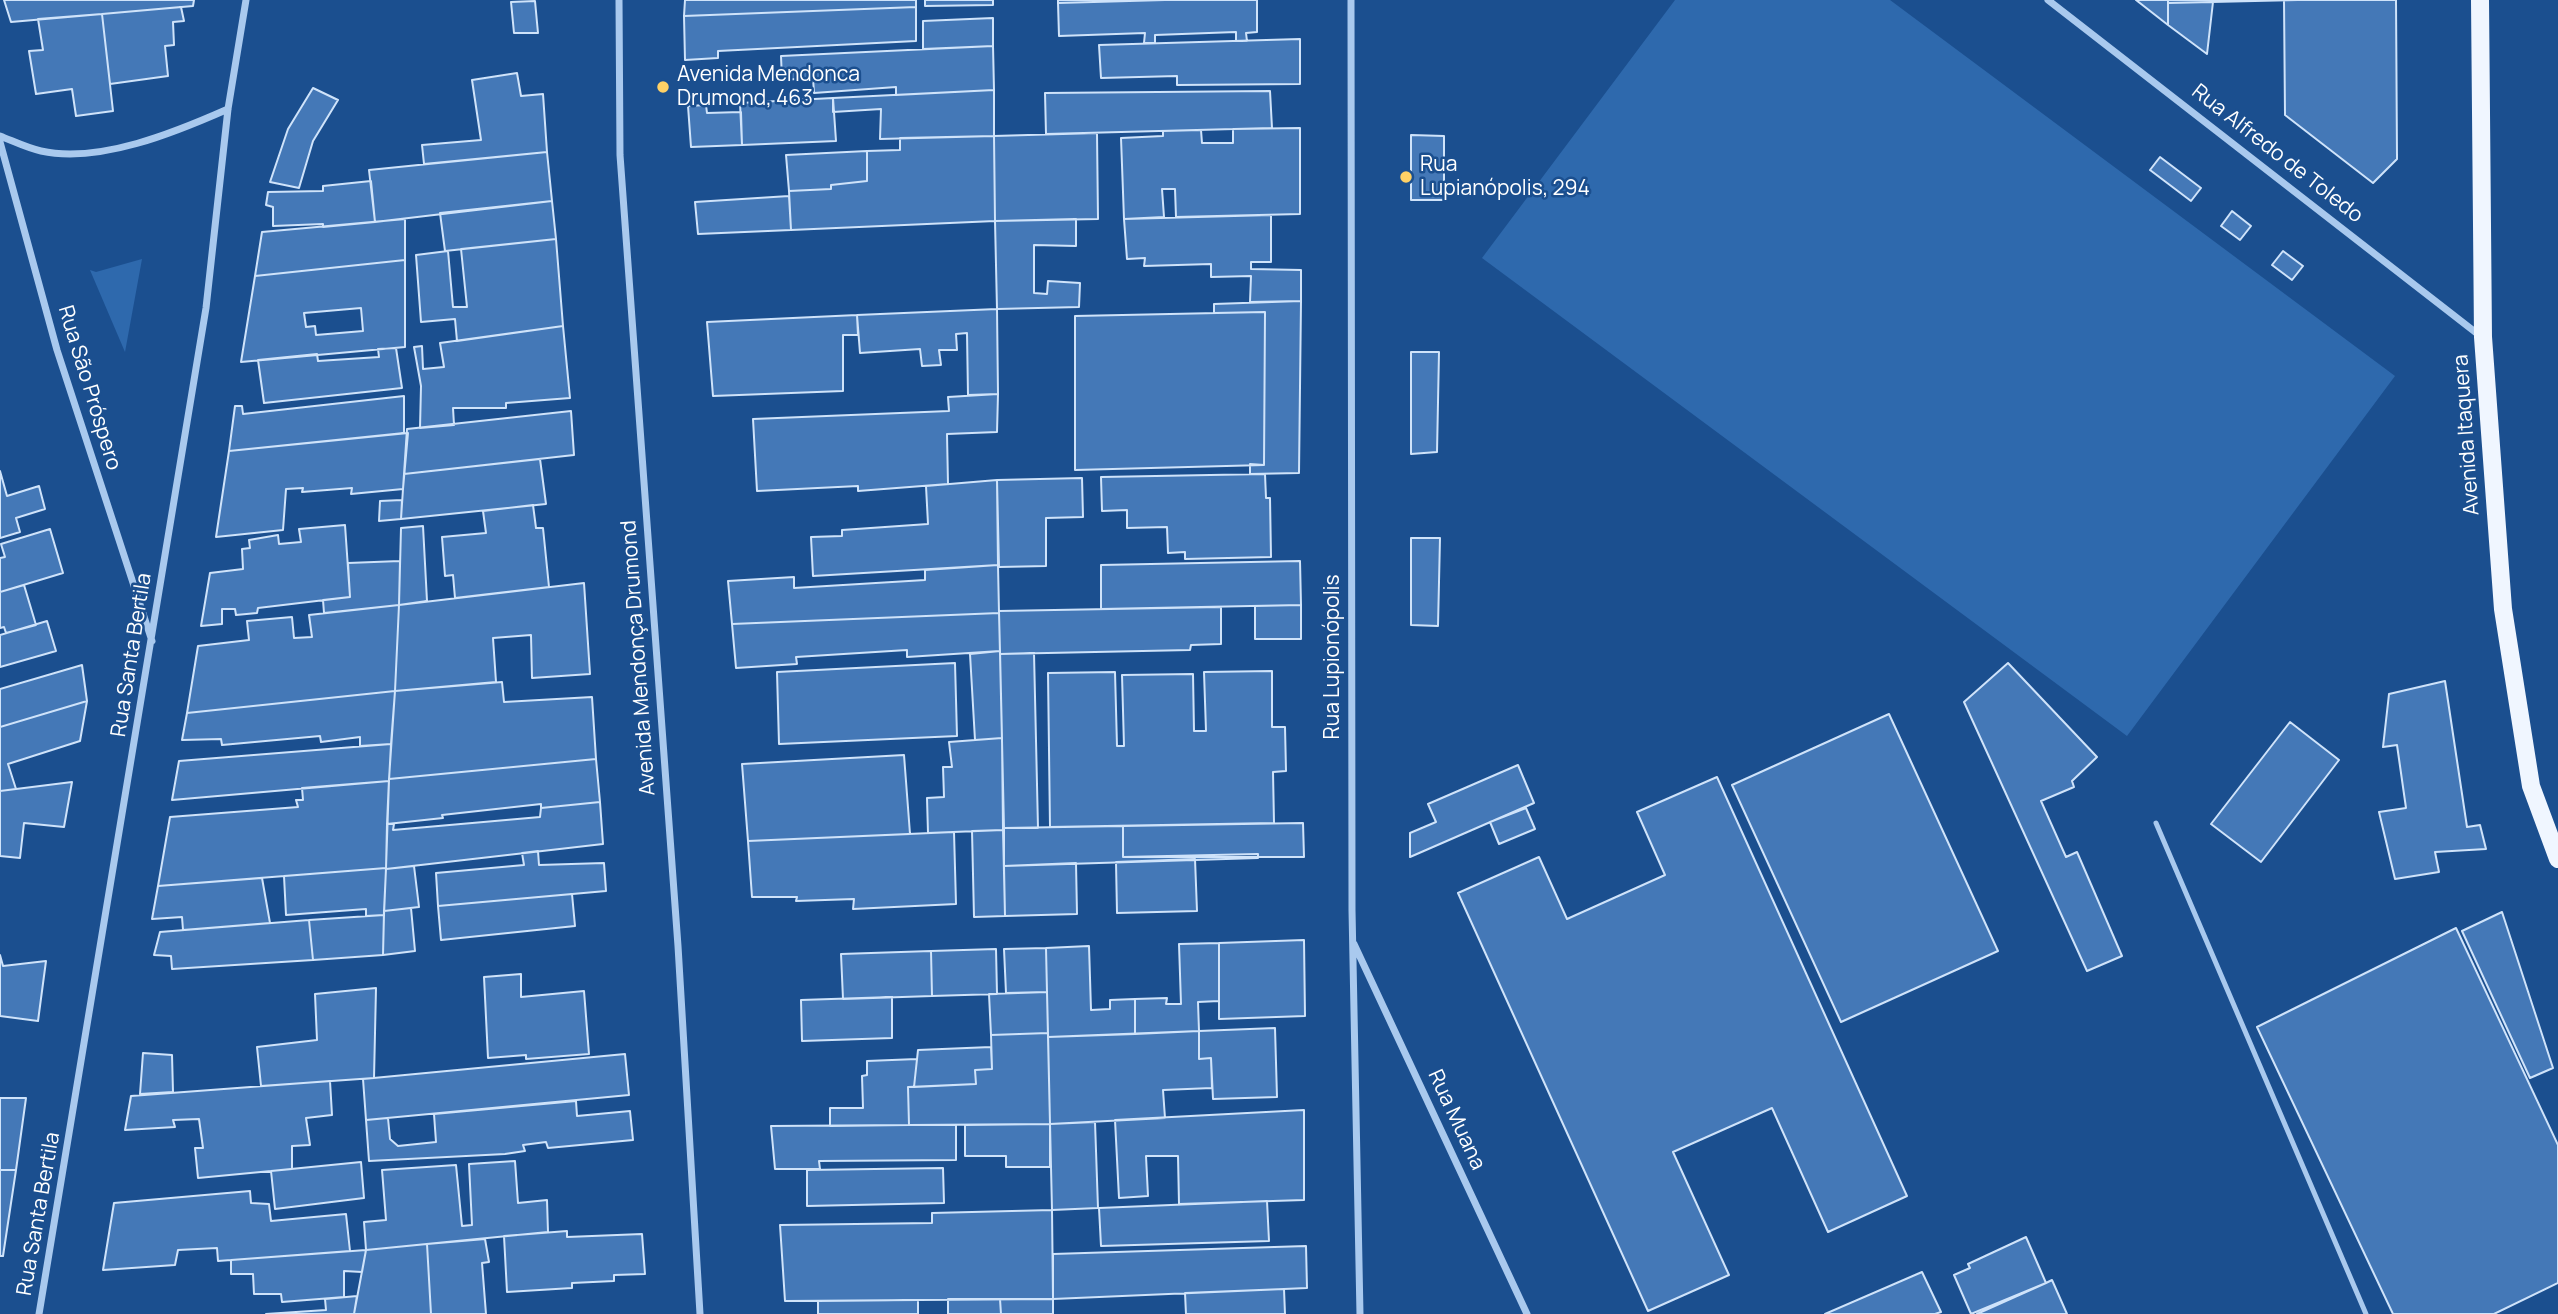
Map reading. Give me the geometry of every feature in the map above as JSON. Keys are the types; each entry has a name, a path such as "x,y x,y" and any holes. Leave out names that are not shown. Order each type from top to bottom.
{"main road":[{"name":"Avenida Itaquera","path":"2480,0 2483,337 2503,610 2531,786 2558,859"}],"street":[{"name":"Rua Santa Bertila","path":"39,1314 206,308 228,109 246,0"},
{"name":"Avenida Mendonça Drumond","path":"619,0 620,155 678,946 700,1314"},
{"name":"Rua Lupionópolis","path":"1351,0 1353,941 1360,1314"},
{"name":"Rua Alfredo de Toledo","path":"2048,0 2483,337"},
{"path":"0,136 42,152 125,147 171,135 228,109"},
{"name":"Rua São Próspero","path":"0,142 57,350 152,642"},
{"name":"Rua Muana","path":"1353,941 1527,1314"}],"lane":[{"path":"2155,823 2367,1314"}],"shaded area":[{"path":"1675,0 1890,0 2395,376 2127,736 1482,258"},
{"path":"142,259 125,352 90,270 96,272"}],"building":[{"path":"4,0 194,0 193,6 11,22"},
{"path":"685,0 916,0 916,7 684,16"},
{"path":"925,0 993,0 993,5 925,6"},
{"path":"1058,0 1165,0 1058,3"},
{"path":"1257,0 1257,32 1246,33 1247,41 1236,41 1236,32 1155,35 1155,43 1144,43 1145,33 1059,36 1058,3"},
{"path":"2136,0 2168,0 2168,25"},
{"path":"2168,0 2298,0 2168,3"},
{"path":"2284,0 2396,0 2397,159 2373,183 2285,115"},
{"path":"535,1 538,33 514,33 511,2"},
{"path":"2213,2 2207,54 2168,25 2168,3"},
{"path":"181,7 184,21 173,22 174,45 165,46 168,76 110,84 102,14"},
{"path":"916,7 916,41 718,51 718,58 685,60 684,16"},
{"path":"102,14 113,111 76,116 72,89 36,94 29,51 43,50 38,19"},
{"path":"993,18 993,46 923,49 923,21"},
{"path":"1300,39 1300,84 1177,85 1177,76 1101,78 1099,45"},
{"path":"993,46 994,90 896,95 896,87 814,93 813,78 782,80 781,56"},
{"path":"517,73 521,96 543,94 547,152 424,164 422,145 481,140 472,80"},
{"path":"313,88 338,100 313,141 299,188 270,182 288,129"},
{"path":"994,90 994,136 880,139 881,109 833,112 833,98"},
{"path":"1270,91 1272,128 1046,134 1045,93"},
{"path":"833,98 836,141 742,145 740,103"},
{"path":"706,105 707,113 741,112 742,145 691,147 688,106"},
{"path":"1300,128 1300,214 1176,217 1175,189 1162,189 1164,217 1124,219 1121,138 1163,136 1163,131 1201,130 1202,143 1233,143 1233,129"},
{"path":"1097,133 1098,219 995,221 994,136"},
{"path":"1411,135 1444,136 1444,200 1411,200"},
{"path":"994,136 995,221 791,230 789,191 831,189 831,185 867,181 867,151 900,150 900,138"},
{"path":"867,151 867,181 831,185 831,189 789,191 786,155"},
{"path":"547,152 552,201 375,222 369,170"},
{"path":"2160,157 2201,188 2191,201 2150,170"},
{"path":"371,181 375,222 323,227 323,224 273,226 273,207 266,205 268,192 323,191 323,186"},
{"path":"789,196 791,230 698,234 695,202"},
{"path":"552,201 556,239 445,251 440,213"},
{"path":"2232,211 2251,226 2240,240 2221,226"},
{"path":"1271,215 1271,262 1251,262 1251,269 1301,270 1301,301 1250,302 1251,276 1211,277 1211,264 1144,266 1145,258 1127,259 1124,219"},
{"path":"405,219 405,260 255,276 262,232"},
{"path":"1076,219 1076,246 1034,245 1034,293 1047,294 1048,281 1080,283 1079,307 997,309 995,221"},
{"path":"556,239 563,326 457,341 455,319 421,322 416,255 448,251 453,307 467,307 461,249"},
{"path":"2283,251 2303,266 2292,280 2272,265"},
{"path":"405,260 405,347 241,362 255,276","holes":["361,308 363,331 316,335 315,326 306,327 304,313"]},
{"path":"1301,301 1299,473 1250,474 1250,464 1264,465 1265,312 1214,313 1214,304"},
{"path":"997,309 998,394 968,395 967,333 956,334 957,350 939,350 941,365 922,366 920,349 860,353 857,315"},
{"path":"1265,312 1264,465 1075,470 1075,316"},
{"path":"857,315 858,335 843,335 843,391 713,396 707,322"},
{"path":"563,326 570,398 506,403 506,408 453,408 454,425 420,428 421,386 414,347 422,346 423,369 444,367 440,343"},
{"path":"396,348 402,388 264,403 258,360 317,354 318,361 379,357 378,349"},
{"path":"1411,352 1439,352 1437,452 1411,454"},
{"path":"998,394 997,432 947,434 948,484 858,491 858,486 757,491 753,419 949,411 948,397"},
{"path":"404,396 404,433 229,451 235,406 242,406 243,414"},
{"path":"571,411 574,455 404,474 407,429"},
{"path":"408,433 403,489 351,494 352,488 302,492 303,488 286,489 283,530 216,537 229,451"},
{"path":"540,459 546,504 401,519 404,474"},
{"path":"0,471 7,496 39,486 45,509 16,518 20,532 0,538"},
{"path":"1265,474 1266,498 1270,498 1271,557 1185,559 1185,552 1168,553 1167,527 1127,528 1127,510 1102,511 1101,477"},
{"path":"1082,478 1083,517 1046,518 1046,566 999,567 997,480"},
{"path":"997,480 998,565 813,576 811,537 842,536 842,530 928,524 926,486"},
{"path":"402,500 401,519 379,521 380,501"},
{"path":"533,505 536,528 543,528 549,587 455,598 453,575 445,576 442,537 486,533 483,511"},
{"path":"345,525 350,597 258,608 257,613 236,615 235,609 222,609 222,624 201,626 210,573 243,569 242,549 250,548 249,540 278,535 279,544 301,542 299,529"},
{"path":"423,526 427,601 399,605 401,528"},
{"path":"50,529 63,573 0,592 0,558 5,557 1,544"},
{"path":"1411,538 1440,538 1438,626 1411,625"},
{"path":"400,561 399,605 324,613 323,600 350,597 348,563"},
{"path":"1300,561 1301,605 1101,609 1101,565"},
{"path":"998,565 999,613 732,624 728,581 794,577 794,588 925,580 925,570"},
{"path":"584,583 590,674 532,678 531,635 493,638 496,682 395,691 399,605"},
{"path":"24,585 36,625 6,633 4,627 0,628 0,592"},
{"path":"399,605 395,691 187,713 198,646 249,640 247,621 292,617 294,638 312,637 309,615"},
{"path":"1301,605 1301,639 1255,639 1255,606"},
{"path":"1221,607 1221,644 1191,645 1190,650 1000,654 999,611"},
{"path":"999,613 1000,651 907,657 907,650 796,657 797,664 736,668 732,624"},
{"path":"47,621 56,651 0,667 0,635"},
{"path":"1000,651 1002,738 975,740 970,654"},
{"path":"1034,653 1038,828 1004,828 1000,654"},
{"path":"955,663 957,736 779,744 777,672"},
{"path":"2008,663 2097,757 2072,781 2074,787 2041,801 2066,857 2077,852 2122,956 2087,971 1964,702"},
{"path":"82,665 87,701 0,727 0,689"},
{"path":"1272,671 1272,727 1285,727 1286,771 1273,772 1274,823 1050,827 1048,673 1115,672 1117,746 1124,746 1122,675 1193,674 1194,731 1206,731 1204,672"},
{"path":"2445,681 2467,827 2480,825 2486,849 2435,852 2439,872 2395,879 2379,812 2406,808 2397,745 2383,747 2389,694"},
{"path":"502,682 504,702 592,697 596,759 389,779 395,691"},
{"path":"395,691 391,744 360,746 360,737 321,742 320,736 222,745 221,739 182,740 187,713"},
{"path":"87,701 80,741 8,764 16,789 0,791 0,727"},
{"path":"1889,714 1998,951 1841,1022 1732,785"},
{"path":"2290,722 2339,760 2261,862 2211,824"},
{"path":"1002,738 1003,830 928,833 927,798 944,797 943,767 952,767 949,742"},
{"path":"391,744 389,781 172,800 179,761"},
{"path":"904,755 910,834 748,841 742,764"},
{"path":"596,759 600,802 541,808 541,804 387,824 389,779"},
{"path":"1518,765 1534,803 1410,857 1410,833 1436,822 1428,804"},
{"path":"1717,777 1907,1196 1828,1232 1772,1108 1673,1152 1729,1275 1648,1311 1458,893 1539,857 1567,919 1665,875 1637,812"},
{"path":"389,781 386,868 158,886 170,817 298,807 296,800 303,800 302,788"},
{"path":"72,782 64,827 24,823 20,858 0,856 0,791"},
{"path":"600,802 603,844 386,869 387,824 394,824 393,830 540,817 541,808"},
{"path":"1526,808 1535,829 1499,844 1490,822"},
{"path":"1303,823 1304,857 1123,857 1123,826"},
{"path":"1123,826 1123,857 1258,854 1258,858 1004,866 1004,828"},
{"path":"1003,830 1005,916 974,917 972,831"},
{"path":"954,832 956,904 853,909 854,899 796,901 797,897 752,897 748,841"},
{"path":"538,851 539,865 604,863 606,891 438,906 436,873 524,865 522,853"},
{"path":"1195,859 1197,911 1117,913 1116,862"},
{"path":"1076,863 1077,914 1005,916 1004,866"},
{"path":"414,866 419,907 384,911 386,869"},
{"path":"386,868 384,915 366,916 366,909 286,915 284,876"},
{"path":"262,878 270,923 183,930 182,917 152,919 158,886"},
{"path":"572,894 575,926 441,940 438,906"},
{"path":"411,908 415,951 383,955 384,911"},
{"path":"2502,912 2553,1068 2530,1078 2462,931"},
{"path":"384,915 383,955 313,960 309,920"},
{"path":"309,920 313,960 172,969 171,956 154,955 160,932"},
{"path":"2456,928 2558,1145 2558,1283 2494,1314 2393,1314 2257,1027"},
{"path":"1304,940 1305,1016 1219,1019 1219,943"},
{"path":"1219,943 1219,1001 1198,1002 1199,1031 1135,1034 1135,999 1167,998 1166,1004 1181,1004 1179,944"},
{"path":"1089,946 1091,1010 1110,1009 1110,1000 1135,999 1135,1034 1048,1037 1046,948"},
{"path":"1046,948 1047,992 1006,993 1004,949"},
{"path":"996,949 997,994 932,996 931,951"},
{"path":"931,951 932,996 843,999 841,954"},
{"path":"0,955 3,966 46,961 38,1021 0,1016"},
{"path":"521,974 521,997 584,991 589,1054 526,1059 526,1055 488,1058 484,977"},
{"path":"376,988 374,1078 261,1086 257,1047 317,1040 315,994"},
{"path":"1047,992 1048,1033 991,1035 989,994"},
{"path":"892,997 892,1038 802,1041 801,1000"},
{"path":"1275,1028 1277,1097 1213,1099 1211,1058 1199,1059 1199,1031"},
{"path":"1199,1031 1199,1059 1211,1058 1212,1088 1163,1090 1165,1118 1050,1124 1048,1037"},
{"path":"1048,1033 1050,1124 909,1125 908,1087 976,1084 975,1070 992,1069 991,1035"},
{"path":"991,1047 992,1069 975,1070 976,1084 914,1087 918,1050"},
{"path":"143,1053 172,1055 173,1092 140,1094"},
{"path":"625,1054 629,1095 366,1120 363,1079"},
{"path":"917,1059 914,1087 908,1087 909,1125 830,1126 830,1108 863,1108 862,1076 867,1075 867,1061"},
{"path":"330,1081 332,1115 306,1118 310,1145 292,1146 292,1169 198,1178 195,1148 203,1148 199,1119 173,1120 175,1127 125,1130 131,1096"},
{"path":"0,1098 26,1098 16,1170 0,1170"},
{"path":"576,1101 577,1116 630,1111 633,1140 548,1148 546,1142 523,1145 525,1151 505,1154 369,1161 366,1120 388,1118 390,1139 398,1146 436,1142 434,1114"},
{"path":"1304,1110 1304,1200 1179,1204 1178,1156 1146,1156 1148,1196 1119,1198 1115,1120"},
{"path":"1095,1122 1098,1208 1052,1210 1050,1124"},
{"path":"1050,1124 1050,1167 1006,1167 1006,1156 965,1156 965,1125"},
{"path":"956,1125 956,1160 819,1161 820,1169 775,1169 771,1126"},
{"path":"515,1161 518,1203 547,1200 548,1232 366,1250 364,1222 386,1220 382,1170 456,1165 462,1226 472,1225 469,1164"},
{"path":"361,1162 364,1198 275,1209 271,1171"},
{"path":"943,1168 944,1203 807,1206 807,1170"},
{"path":"0,1170 16,1170 3,1256 0,1256"},
{"path":"250,1191 251,1203 269,1204 271,1221 346,1214 350,1251 218,1261 217,1248 178,1250 175,1265 103,1270 114,1203"},
{"path":"1267,1201 1269,1241 1101,1246 1099,1208"},
{"path":"1052,1210 1053,1299 785,1301 780,1225 932,1223 932,1213"},
{"path":"567,1231 567,1237 642,1234 645,1274 614,1275 614,1281 572,1283 572,1288 507,1292 504,1236"},
{"path":"2026,1237 2046,1283 1971,1314 1954,1275 1970,1268 1968,1264"},
{"path":"485,1239 489,1262 482,1263 486,1314 431,1314 427,1244"},
{"path":"427,1244 431,1314 354,1314 366,1250"},
{"path":"1306,1246 1307,1288 1053,1299 1053,1254"},
{"path":"366,1250 362,1272 344,1271 344,1297 282,1302 281,1294 254,1294 253,1274 231,1274 231,1260"},
{"path":"1922,1272 1941,1312 1825,1314"},
{"path":"2052,1280 2067,1314 1977,1314 2046,1283"},
{"path":"1284,1289 1285,1314 1186,1314 1185,1293"},
{"path":"357,1296 354,1314 266,1314 326,1310 325,1299"},
{"path":"948,1299 1000,1299 1001,1314 948,1314"},
{"path":"1000,1299 1053,1299 1053,1314 1001,1314"},
{"path":"918,1300 918,1314 818,1314 818,1301"}],"place":[{"name":"Avenida Mendonca Drumond, 463","path":"663,87"},
{"name":"Rua Lupianópolis, 294","path":"1406,177"}]}
